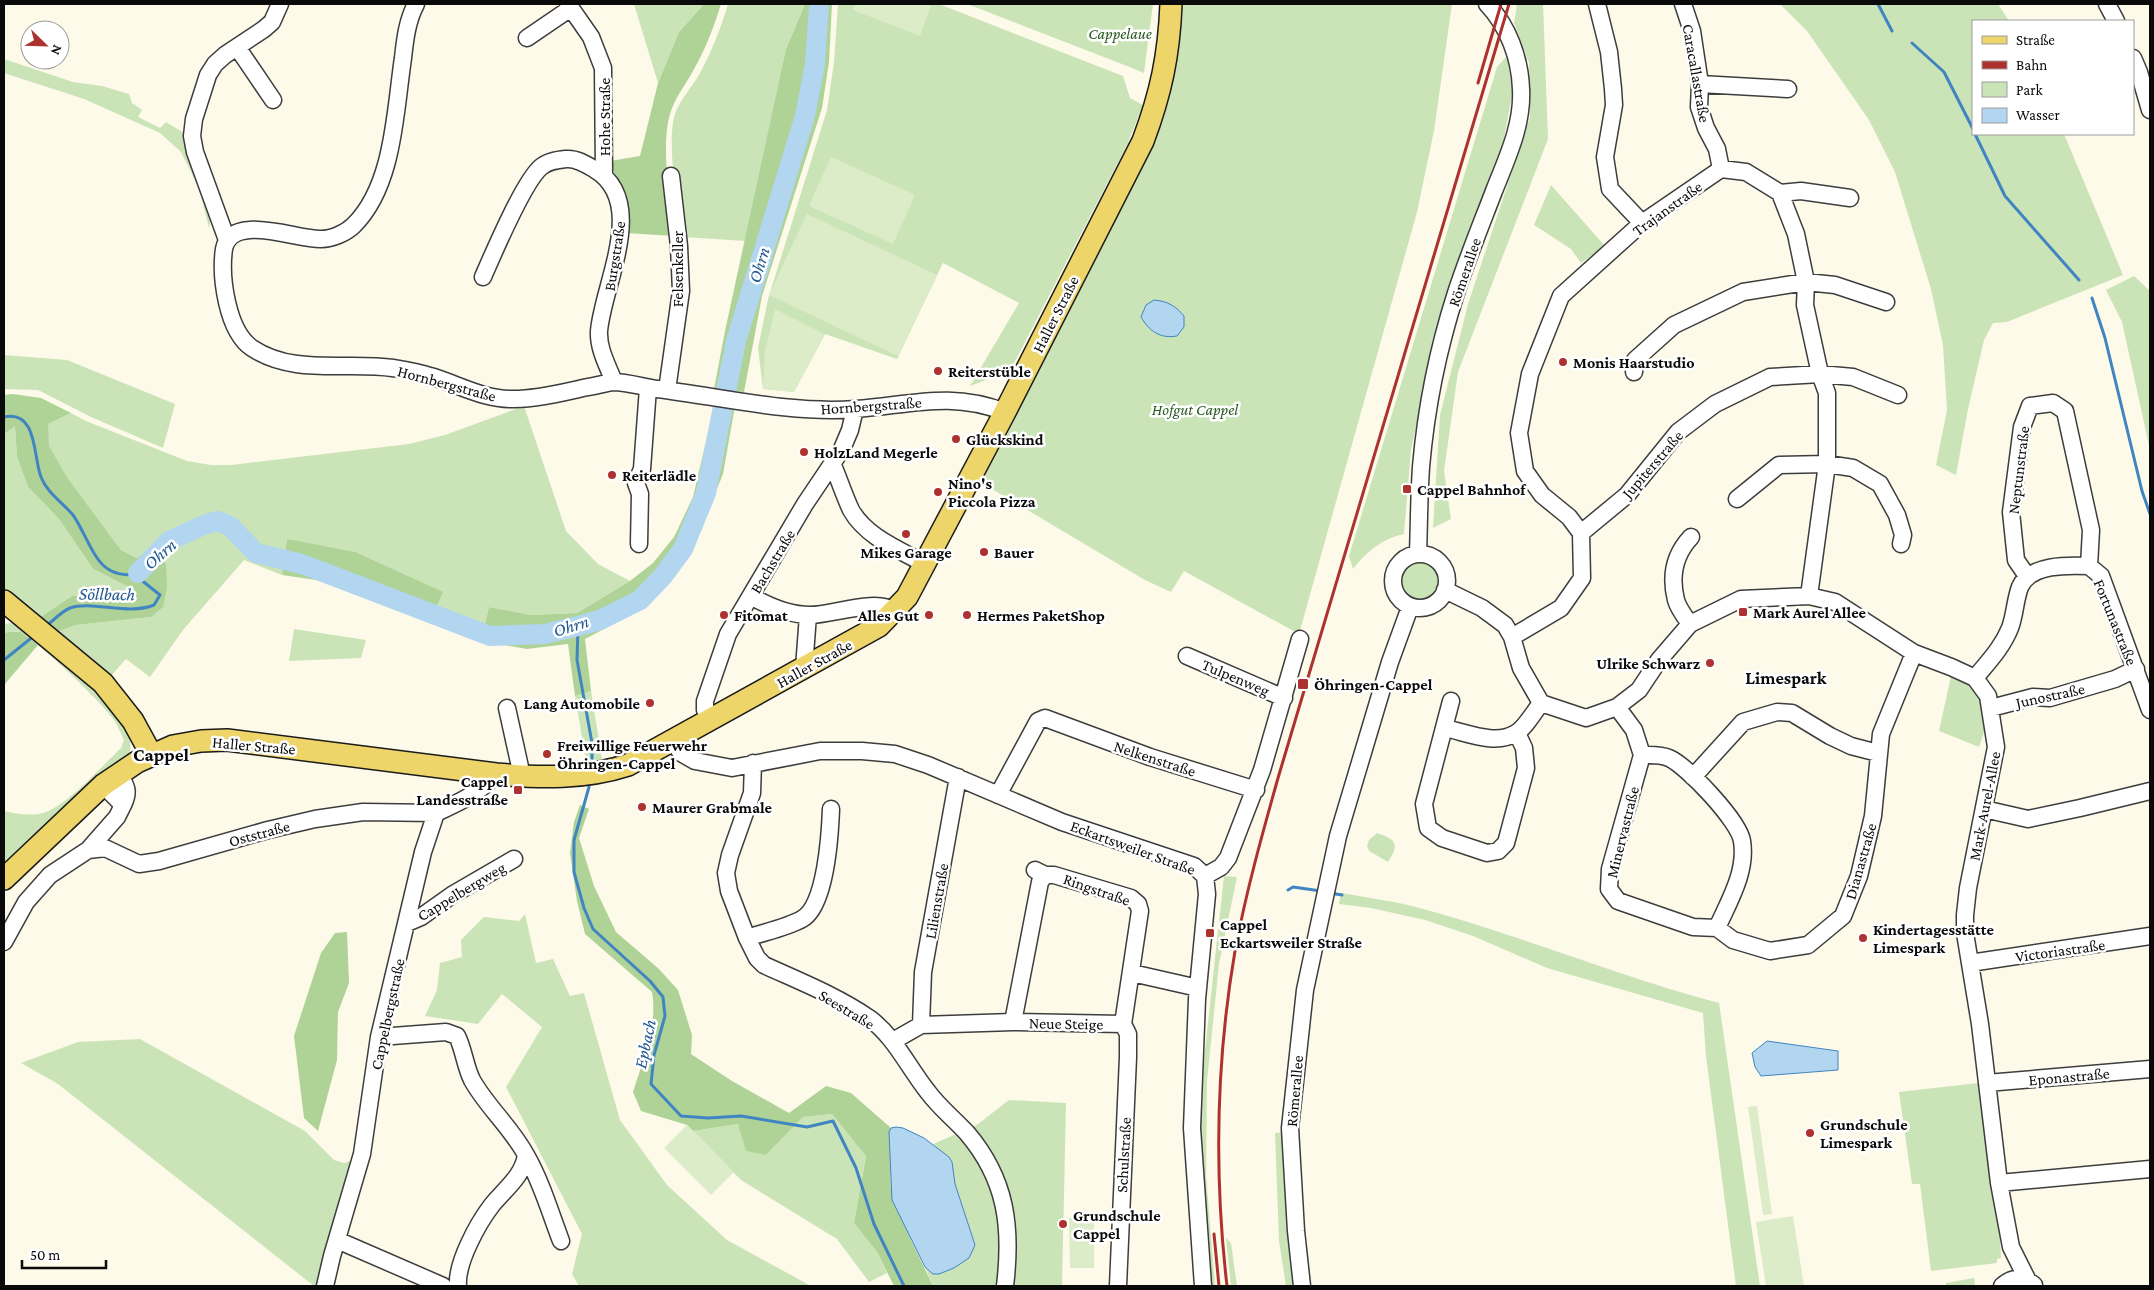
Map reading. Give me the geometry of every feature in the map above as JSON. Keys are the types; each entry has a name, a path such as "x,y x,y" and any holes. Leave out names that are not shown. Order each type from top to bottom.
{"main road":[{"name":"Haller Straße","path":"4,879 111,779 152,754 173,746 227,740 496,774 522,776 590,774 628,765 879,626 907,597 925,564 1005,412 1143,140 1157,103 1169,42 1171,4"},
{"path":"4,603 103,683 133,721 152,754"}],"street":[{"path":"280,4 272,22 264,30 215,64 208,76 194,119 192,136 195,152 228,240 235,232 254,229 308,239 323,239 339,235 354,225 371,202 383,176 391,146 406,32 416,4"},
{"name":"Römerallee","path":"1418,554 1421,467 1432,390 1444,336 1458,285 1512,146 1519,117 1521,90 1518,63 1507,33 1495,12 1486,4"},
{"path":"1597,4 1609,52 1613,89 1614,105 1605,157 1610,189 1642,223"},
{"name":"Caracallastraße","path":"1683,4 1692,31 1700,84 1699,107 1706,128 1718,149 1721,169"},
{"path":"2107,4 2115,20"},
{"name":"Hohe Straße","path":"526,38 570,6 591,36 603,68 604,174"},
{"path":"237,47 273,100"},
{"path":"2134,60 2150,110"},
{"path":"1700,84 1788,89"},
{"path":"483,277 528,184 541,167 554,160 570,159 586,164 604,174"},
{"path":"1721,169 1746,172 1780,193 1796,234 1806,282 1805,304 1820,374 1827,393 1828,464 1808,596"},
{"name":"Trajanstraße","path":"1580,533 1569,517 1542,495 1525,471 1519,433 1530,374 1561,296 1642,223 1721,169"},
{"name":"Burgstraße","path":"604,174 613,186 619,203 621,219 619,241 599,332 602,352 614,382"},
{"name":"Felsenkeller","path":"667,390 680,291 679,246 671,176"},
{"path":"1780,193 1801,191 1850,198"},
{"name":"Hornbergstraße","path":"228,240 224,249 224,279 228,310 238,333 252,348 276,358 310,367 391,368 430,375 487,396 512,400 614,382 736,400 810,408 855,409 888,404 964,400 1005,412"},
{"path":"1634,372 1635,360 1674,326 1743,292 1806,282 1835,285 1886,302"},
{"name":"Jupiterstraße","path":"1580,533 1627,495 1678,432 1715,404 1770,376 1820,374 1853,377 1898,395"},
{"path":"639,544 640,494 636,483 642,469 648,388"},
{"name":"Neptunstraße","path":"2027,576 2016,560 2011,512 2022,426 2030,406 2052,403 2065,411 2091,530 2089,566"},
{"name":"Bachstraße","path":"710,719 705,710 707,694 728,634 805,504 832,464 850,430 855,409"},
{"path":"832,464 852,511 864,527 882,540 925,564"},
{"path":"1737,499 1779,465 1828,464 1852,468 1880,484 1897,516 1903,535 1901,544"},
{"path":"1512,637 1561,608 1582,578 1580,533"},
{"path":"1690,624 1676,601 1673,566 1681,547 1691,537"},
{"path":"1418,554 1432,558 1443,568 1446,582 1445,590 1437,602 1431,606 1424,608 1410,607 1402,602 1396,594 1392,584 1393,574 1402,560 1418,554"},
{"name":"Fortunastraße","path":"2027,576 2036,571 2075,565 2089,566 2101,576 2150,710"},
{"path":"1974,678 1999,651 2010,628 2020,587 2027,576"},
{"path":"1444,728 1485,738 1499,738 1517,733 1541,703 1521,668 1512,637 1505,625 1482,608 1445,590"},
{"path":"751,596 769,607 808,615 876,605 889,607 894,611"},
{"name":"Mark-Aurel-Allee","path":"1541,703 1586,718 1617,707 1639,690 1659,660 1690,624 1742,599 1808,596 1835,602 1914,653 1974,678 1988,696 1996,747 1965,915 1970,963 1980,1024 1998,1183 2011,1247 2032,1283"},
{"name":"Römerallee","path":"1302,1286 1296,1231 1290,1128 1305,990 1338,836 1384,681 1410,607"},
{"path":"804,668 808,615"},
{"path":"1205,876 1222,867 1228,858 1256,790 1300,639"},
{"name":"Dianastraße","path":"1718,928 1732,940 1770,951 1808,946 1843,916 1859,876 1871,824 1881,734 1892,702 1914,653"},
{"name":"Tulpenweg","path":"1187,656 1284,698"},
{"name":"Junostraße","path":"1991,708 2033,697 2050,698 2115,679 2136,669"},
{"path":"1451,701 1424,804 1428,828 1442,838 1487,852 1498,851 1506,843 1526,768 1524,748 1517,733"},
{"path":"1617,707 1634,730 1642,755 1657,755 1670,758 1693,777 1730,816 1742,840 1742,871 1718,928"},
{"path":"507,708 522,776"},
{"path":"1693,777 1743,722 1777,712 1792,713 1844,742 1878,752"},
{"name":"Nelkenstraße","path":"998,796 1038,720 1045,718 1150,758 1256,790"},
{"name":"Eckartsweiler Straße","path":"672,739 681,753 695,761 732,768 820,751 862,751 895,754 958,777 998,796 1062,822 1194,866 1205,876 1207,894 1198,988 1192,1128 1204,1286"},
{"name":"Minervastraße","path":"1642,755 1610,870 1609,889 1618,901 1693,927 1718,928"},
{"name":"Seestraße","path":"753,764 752,793 730,855 726,873 729,891 747,938 757,958 764,965 850,1007 870,1019 893,1041 928,1092 968,1134 985,1159 998,1185 1006,1212 1008,1242 1005,1286"},
{"path":"436,812 457,804 486,786 496,774"},
{"name":"Lilienstraße","path":"921,1025 924,972 958,777"},
{"path":"4,942 26,902 50,875 88,850 117,817 127,798 128,789 111,779"},
{"path":"1984,809 2028,819 2150,791"},
{"path":"747,938 802,919 810,912 816,902 826,862 831,809"},
{"name":"Oststraße","path":"88,850 104,848 139,864 159,861 316,819 363,812 436,812"},
{"name":"Cappelbergstraße","path":"325,1286 362,1154 379,1037 423,852 436,812"},
{"name":"Cappelbergweg","path":"407,923 421,917 452,895 514,859"},
{"name":"Ringstraße","path":"1013,1022 1040,882 1040,873 1054,875 1131,898 1138,904 1140,911 1132,973"},
{"name":"Victoriastraße","path":"1970,963 2150,936"},
{"path":"1132,973 1198,988"},
{"name":"Neue Steige","path":"893,1041 921,1025 1013,1022 1123,1024 1132,973"},
{"name":"Schulstraße","path":"1118,1286 1128,1057 1128,1034 1123,1024"},
{"path":"379,1037 446,1032 457,1036 463,1047 475,1085 485,1101 504,1121 526,1155 561,1240"},
{"name":"Eponastraße","path":"1987,1083 2150,1069"},
{"path":"458,1286 460,1270 470,1240 491,1206 525,1166 526,1155"},
{"path":"1998,1183 2150,1169"},
{"path":"338,1240 443,1286"},
{"name":"Mark-Aurel-Allee","path":"2004,1284 2011,1247"},
{"path":"2004,1284 2014,1279 2032,1283"}],"green space":[{"path":"634,4 704,4 679,32 658,83"},
{"path":"704,4 721,4 705,47 671,111 666,139 668,190 674,236 626,233 622,195 610,161 640,156 658,83 679,32"},
{"path":"728,4 805,4 786,49 746,241 682,237 672,157 675,114 708,58"},
{"path":"805,4 832,4 829,62 822,108 762,296 744,392 714,389 786,49"},
{"path":"838,4 939,4 1123,76 1130,98 1143,105 1127,145 1010,371 970,386 1019,303 943,263 897,359 825,334 794,392 763,389 758,348 768,299 827,110 834,62"},
{"path":"855,4 931,5 920,36 853,10"},
{"name":"Cappelaue","path":"967,4 1153,4 1144,73 1127,66"},
{"name":"Hofgut Cappel","path":"1178,4 1452,4 1434,131 1417,212 1299,634 1184,571 1171,592 1145,580 977,480 1126,190"},
{"path":"1517,4 1543,4 1548,139 1458,372 1444,471 1451,519 1433,528 1440,415 1468,304 1530,117 1529,63 1514,23"},
{"path":"1780,4 1998,4 2008,20 1972,20 1972,135 2064,135 2123,275 2007,322 1993,323 1984,340 1968,409 1956,475 1936,465 1947,410 1943,345 1931,289 1895,172 1869,120 1807,31"},
{"path":"1507,56 1513,89 1502,150 1435,338 1411,450 1404,534 1382,542 1353,569 1349,556 1497,67"},
{"path":"4,59 20,64 20,70 37,70 73,82 102,86 129,94 132,103 142,110 138,117 160,128 166,122 184,133 212,211 209,228 199,188 181,152 160,133 84,99 4,73"},
{"path":"831,157 915,195 893,244 809,206"},
{"path":"1551,185 1605,246 1581,263 1571,249 1534,225"},
{"path":"807,214 937,275 898,356 769,295"},
{"path":"2134,276 2150,291 2150,450 2122,322 2106,290"},
{"path":"775,309 824,334 794,392 763,389 765,351"},
{"path":"4,355 67,360 175,404 163,448 91,417 38,390 4,389"},
{"path":"13,394 41,398 71,413 48,424 49,446 67,477 121,550 137,558 150,550 166,564 167,588 163,607 151,617 76,625 57,632 39,618 72,596 135,590 93,569 59,519 28,487 17,457 15,426 4,434 4,395"},
{"path":"715,403 735,406 723,474 701,529 674,575 644,608 585,639 591,691 575,696 568,644 527,649 481,641 489,607 531,615 577,613 630,581 653,563 674,537 693,497"},
{"path":"524,406 566,531 598,564 630,581 577,613 531,615 489,607 481,641 430,621 442,592 287,539 282,575 244,560 183,630 150,677 126,659 109,678 57,632 76,625 151,617 137,558 121,550 67,477 48,446 48,424 71,413 86,421 187,461 211,465 231,465 409,444 445,435"},
{"path":"15,425 17,457 28,487 59,519 93,569 136,590 72,596 39,618 4,591 4,434"},
{"path":"287,539 355,552 443,592 430,621 316,580 282,575"},
{"path":"1418,562 1432,568 1438,582 1432,596 1418,602 1404,596 1398,582 1404,568"},
{"path":"10,623 19,624 71,666 92,686 111,707 125,727 131,744 125,759 4,872 4,811 18,814 33,814 43,813 52,809 62,803 94,775 121,748 124,740 105,708 51,656 19,632 4,634 4,625"},
{"path":"294,629 366,640 361,658 289,661"},
{"path":"21,632 38,645 4,685 4,634"},
{"path":"1951,676 1964,679 1978,689 1985,729 1979,747 1939,731"},
{"path":"591,691 603,765 587,767 575,696"},
{"path":"580,805 589,809 579,838 594,886 616,932 659,969 678,990 692,1035 691,1054 732,1081 789,1113 826,1086 851,1093 891,1128 889,1132 891,1190 911,1240 933,1286 894,1286 877,1252 854,1223 866,1156 832,1114 803,1117 766,1155 746,1151 738,1124 693,1131 687,1125 641,1111 633,1092 651,1030 653,1017 652,992 585,934 577,901 570,853 574,822"},
{"path":"1377,833 1392,840 1394,843 1394,851 1388,862 1369,851 1367,846 1369,840"},
{"path":"1224,876 1237,877 1219,964 1207,1081 1206,1175 1215,1286 1210,1286 1199,1105"},
{"path":"1341,893 1400,903 1447,916 1525,940 1641,980 1719,1003 1760,1286 1736,1286 1706,1056 1703,1013 1547,968 1473,936 1425,920 1371,908 1339,904"},
{"path":"525,914 536,963 553,959 570,996 584,993 620,1120 667,1185 727,1240 811,1286 579,1286 572,1274 582,1234 506,1087 542,1027 502,994 478,1024 425,1016 437,990 440,963 462,957 461,940 484,917 519,921"},
{"path":"347,932 349,983 338,1012 337,1060 318,1131 304,1118 294,1036 321,953 335,933"},
{"path":"140,1039 305,1131 334,1160 344,1163 357,1159 321,1286 314,1286 58,1084 21,1063 78,1042"},
{"path":"1978,1083 1999,1221 2001,1258 1997,1259 1997,1263 1931,1271 1920,1184 1912,1184 1899,1092"},
{"path":"1009,1100 1066,1103 1062,1286 1007,1286 1010,1233 968,1130"},
{"path":"1757,1106 1772,1214 1763,1215 1748,1107"},
{"path":"832,1114 866,1155 854,1223 877,1252 887,1273 869,1282 837,1239 741,1180 693,1131 738,1124 766,1155 803,1117"},
{"path":"687,1125 734,1172 711,1195 664,1148"},
{"path":"963,1131 1004,1212 1002,1286 933,1286 925,1267 933,1274 975,1245 955,1184 952,1162 933,1144"},
{"path":"1286,1132 1300,1286 1286,1286 1279,1241 1275,1133"},
{"path":"1793,1216 1804,1286 1766,1286 1756,1222"},
{"path":"1094,1217 1094,1268 1070,1268 1069,1218"},
{"path":"1226,1238 1231,1243 1237,1286 1231,1286"},
{"path":"1974,1278 1975,1286 1946,1286 1946,1283"}],"water":[{"path":"1154,300 1171,305 1184,316 1184,327 1177,336 1160,335 1151,330 1144,322 1141,317 1146,305"},
{"path":"1767,1041 1838,1051 1838,1070 1761,1076 1755,1067 1752,1053"},
{"path":"891,1128 903,1128 924,1138 949,1157 952,1162 955,1184 975,1245 969,1258 954,1268 939,1274 933,1274 925,1267 892,1200 889,1132"}],"waterway":[{"name":"Ohrn","path":"138,573 169,541 206,524 218,521 230,526 256,553 302,564 490,636 545,634 600,620 640,600 663,576 683,549 706,493 736,341 805,116 815,64 819,4"},
{"path":"1878,4 1892,31"},
{"path":"1912,43 1944,72 1972,127"},
{"path":"1975,135 2005,196 2079,280"},
{"path":"2092,298 2105,338 2142,491 2150,514"},
{"name":"Ohrn","path":"4,417 15,417 23,421 29,428 44,483 51,493 73,515 93,552 103,565 119,574 138,573 140,579 160,595 154,605 144,608 122,609 89,606 70,608 46,626"},
{"name":"Epbach","path":"578,626 577,660 592,743 592,762"},
{"name":"Söllbach","path":"4,660 35,635"},
{"name":"Epbach","path":"589,787 574,840 574,872 584,908 593,929 650,981 663,997 665,1016 654,1055 651,1084 681,1116 708,1118 741,1116 807,1127 833,1121 856,1168 874,1224 904,1286"},
{"path":"1288,890 1293,887 1321,891"},
{"path":"1330,893 1342,895"}],"railway":[{"path":"1478,83 1501,4"},
{"path":"1227,1286 1220,1202 1219,1118 1224,1034 1235,951 1244,907 1278,778 1509,4"},
{"path":"1214,1234 1219,1286"}],"place":[{"name":"Monis Haarstudio","path":"1563,362"},
{"name":"Reiterstüble","path":"938,371"},
{"name":"Glückskind","path":"956,439"},
{"name":"HolzLand Megerle","path":"804,452"},
{"name":"Reiterlädle","path":"612,475"},
{"name":"Cappel Bahnhof","path":"1407,489"},
{"name":"Nino's Piccola Pizza","path":"938,492"},
{"name":"Mikes Garage","path":"906,534"},
{"name":"Bauer","path":"984,552"},
{"name":"Mark Aurel Allee","path":"1743,612"},
{"name":"Fitomat","path":"724,615"},
{"name":"Alles Gut","path":"929,615"},
{"name":"Hermes PaketShop","path":"967,615"},
{"name":"Ulrike Schwarz","path":"1710,663"},
{"name":"Öhringen-Cappel","path":"1303,684"},
{"name":"Lang Automobile","path":"650,703"},
{"name":"Freiwillige Feuerwehr Öhringen-Cappel","path":"547,754"},
{"name":"Cappel Landesstraße","path":"518,790"},
{"name":"Maurer Grabmale","path":"642,807"},
{"name":"Cappel Eckartsweiler Straße","path":"1210,933"},
{"name":"Kindertagesstätte Limespark","path":"1863,938"},
{"name":"Grundschule Limespark","path":"1810,1133"},
{"name":"Grundschule Cappel","path":"1063,1224"}],"district":[{"name":"Limespark","path":"1786,678"},
{"name":"Cappel","path":"161,754"}]}
